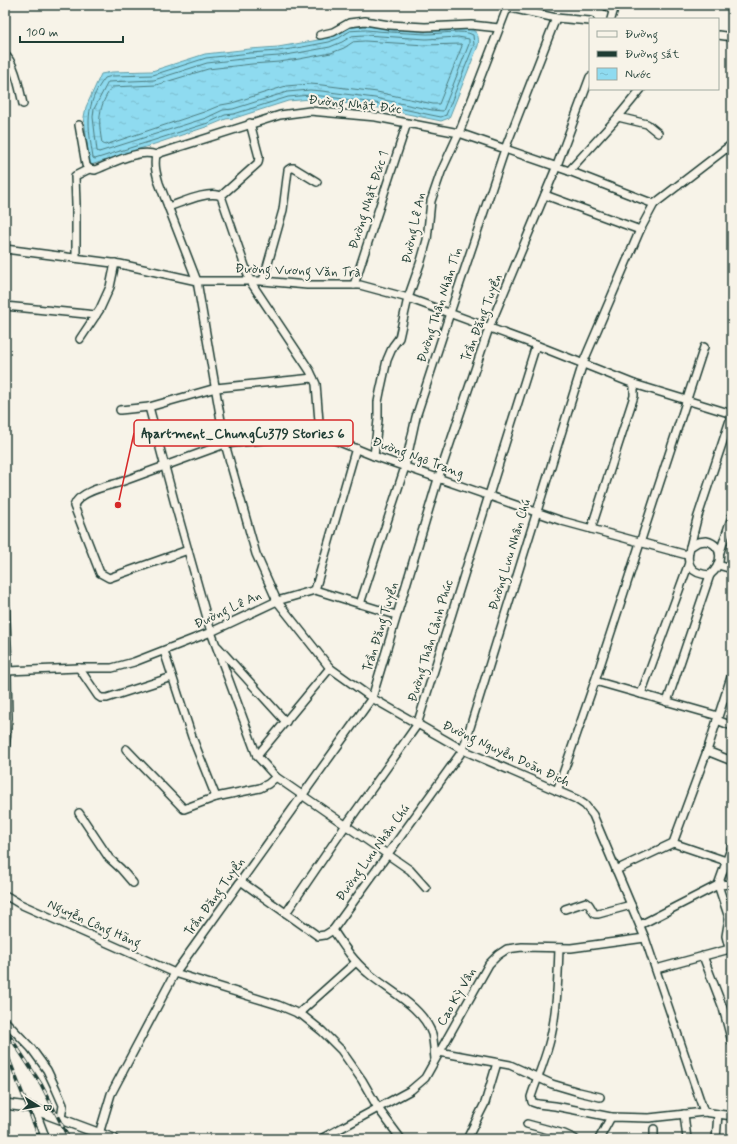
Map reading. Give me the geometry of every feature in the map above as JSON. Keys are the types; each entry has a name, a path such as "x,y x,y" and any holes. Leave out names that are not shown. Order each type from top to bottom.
{"street":[{"path":"605,5 614,8 611,18"},
{"name":"Đường Lê An","path":"374,456 378,420 378,402 387,360 393,346 399,338 408,298 422,261 427,240 428,217 433,194 441,172 459,133 506,11 511,8 556,18"},
{"path":"556,18 589,21"},
{"name":"Đường Thân Nhân Tín","path":"360,604 405,467 416,417 450,313 505,149 556,18"},
{"path":"320,35 333,32 349,23 365,21 389,25 425,27 471,25 499,28"},
{"path":"719,35 732,37"},
{"path":"5,55 11,62 20,88 23,104"},
{"name":"Trần Đăng Tuyển","path":"99,1134 111,1094 175,973 242,882 372,698 438,479 489,328 556,168 589,80"},
{"path":"568,171 618,117 640,90"},
{"name":"Đường Nhật Đức","path":"156,155 173,148 280,114 310,111 376,117 459,133 568,171 654,204"},
{"path":"618,117 647,124 658,133"},
{"path":"221,196 258,163 259,153 250,123"},
{"name":"Đường Nhật Đức 1","path":"354,285 407,123"},
{"path":"79,125 88,169"},
{"name":"Đường Lưu Nhân Chú","path":"333,930 463,750 583,363 640,230 654,204 732,144"},
{"path":"76,258 75,176 88,169 95,170 131,156 151,153 156,155 155,167 168,207 197,281"},
{"path":"264,281 283,210 288,170 294,168 317,182"},
{"path":"168,207 208,194 216,194 221,196"},
{"path":"545,195 640,230"},
{"path":"221,196 250,281 310,371 316,384 320,434"},
{"name":"Đường Vương Văn Trà","path":"5,249 115,263 197,281 264,281 307,285 360,285 408,298 536,344 634,384 732,414"},
{"path":"80,339 96,316 110,287 115,263"},
{"name":"Đường Nguyễn Doãn Địch","path":"197,281 225,444 256,554 277,601 330,668 372,698 463,750 576,799 585,805 593,815 640,925 704,1112"},
{"path":"5,306 96,316"},
{"name":"Đường Thân Cảnh Phúc","path":"286,913 417,725 536,344"},
{"path":"557,791 595,681 688,400 704,347"},
{"path":"120,410 149,407 216,388 313,378"},
{"path":"591,529 634,396 634,384"},
{"path":"149,407 211,632 257,756 276,777 410,870 426,888"},
{"path":"710,575 701,574 692,569 689,563 688,555 732,414"},
{"name":"Đường Ngô Trang","path":"188,550 109,578 105,577 100,573 74,506 75,501 81,496 225,444 320,434 374,456 562,521 688,555"},
{"path":"356,448 315,590 396,615"},
{"path":"667,702 710,575 718,565 720,552 732,516"},
{"path":"690,547 698,542 706,540 715,545 720,552"},
{"path":"641,694 689,563"},
{"path":"718,565 732,569"},
{"name":"Đường Lê An","path":"7,668 112,668 134,662 211,632 277,601 315,590"},
{"path":"5,598 8,720 5,751"},
{"path":"215,644 286,722"},
{"path":"164,651 192,737 216,797"},
{"path":"79,668 97,695 101,698 111,697 172,677"},
{"path":"257,756 330,668"},
{"path":"673,843 707,751 732,674"},
{"path":"595,681 718,718 732,726"},
{"path":"126,749 184,809 216,797 260,788 268,784 276,777"},
{"path":"707,751 732,761"},
{"path":"80,813 109,858 133,883"},
{"path":"616,870 673,843 726,861"},
{"path":"656,969 729,948 726,936 730,918 718,885 732,846"},
{"path":"242,882 318,936 325,935 333,930 356,962 367,973 419,1013 428,1025 432,1036 435,1059"},
{"path":"640,925 718,885 732,884"},
{"name":"Nguyễn Công Hãng","path":"5,894 27,908 175,973 278,1005 298,1014 322,1031 341,1050 362,1080 378,1108 401,1139"},
{"path":"564,909 586,902 590,905 595,914 598,914 632,905"},
{"name":"Cao Kỳ Vân","path":"321,1139 332,1136 411,1090 425,1078 489,964 507,949 522,947 559,948 645,938"},
{"path":"559,948 558,975 552,1028 549,1044 531,1097 532,1102 611,1117 649,1118 704,1112 732,1116"},
{"path":"704,956 723,1008 732,1042"},
{"path":"298,1014 356,962"},
{"path":"5,1021 32,1050 47,1070 63,1105 61,1119"},
{"path":"439,1052 498,1063 522,1070 537,1078 566,1089 600,1097"},
{"path":"466,1139 485,1103 498,1063"},
{"path":"5,1104 28,1107 114,1139"},
{"path":"35,1110 46,1139"},
{"path":"684,1114 687,1139"},
{"path":"716,1139 718,1114"},
{"path":"598,1139 611,1117"},
{"path":"527,1124 564,1134 575,1139"},
{"path":"654,1129 654,1139"}],"water":[{"path":"366,26 427,30 463,28 475,31 478,37 478,46 449,118 441,121 374,107 311,99 288,101 235,118 226,119 91,165 89,161 84,117 86,107 101,74 112,72 152,71 205,54 278,47 313,41 338,34 349,27"}],"railway":[{"path":"5,1029 41,1084 69,1139"},
{"path":"5,1049 40,1139"}],"place":[{"name":"Apartment_ChungCu379 Stories 6","path":"118,505"}]}
